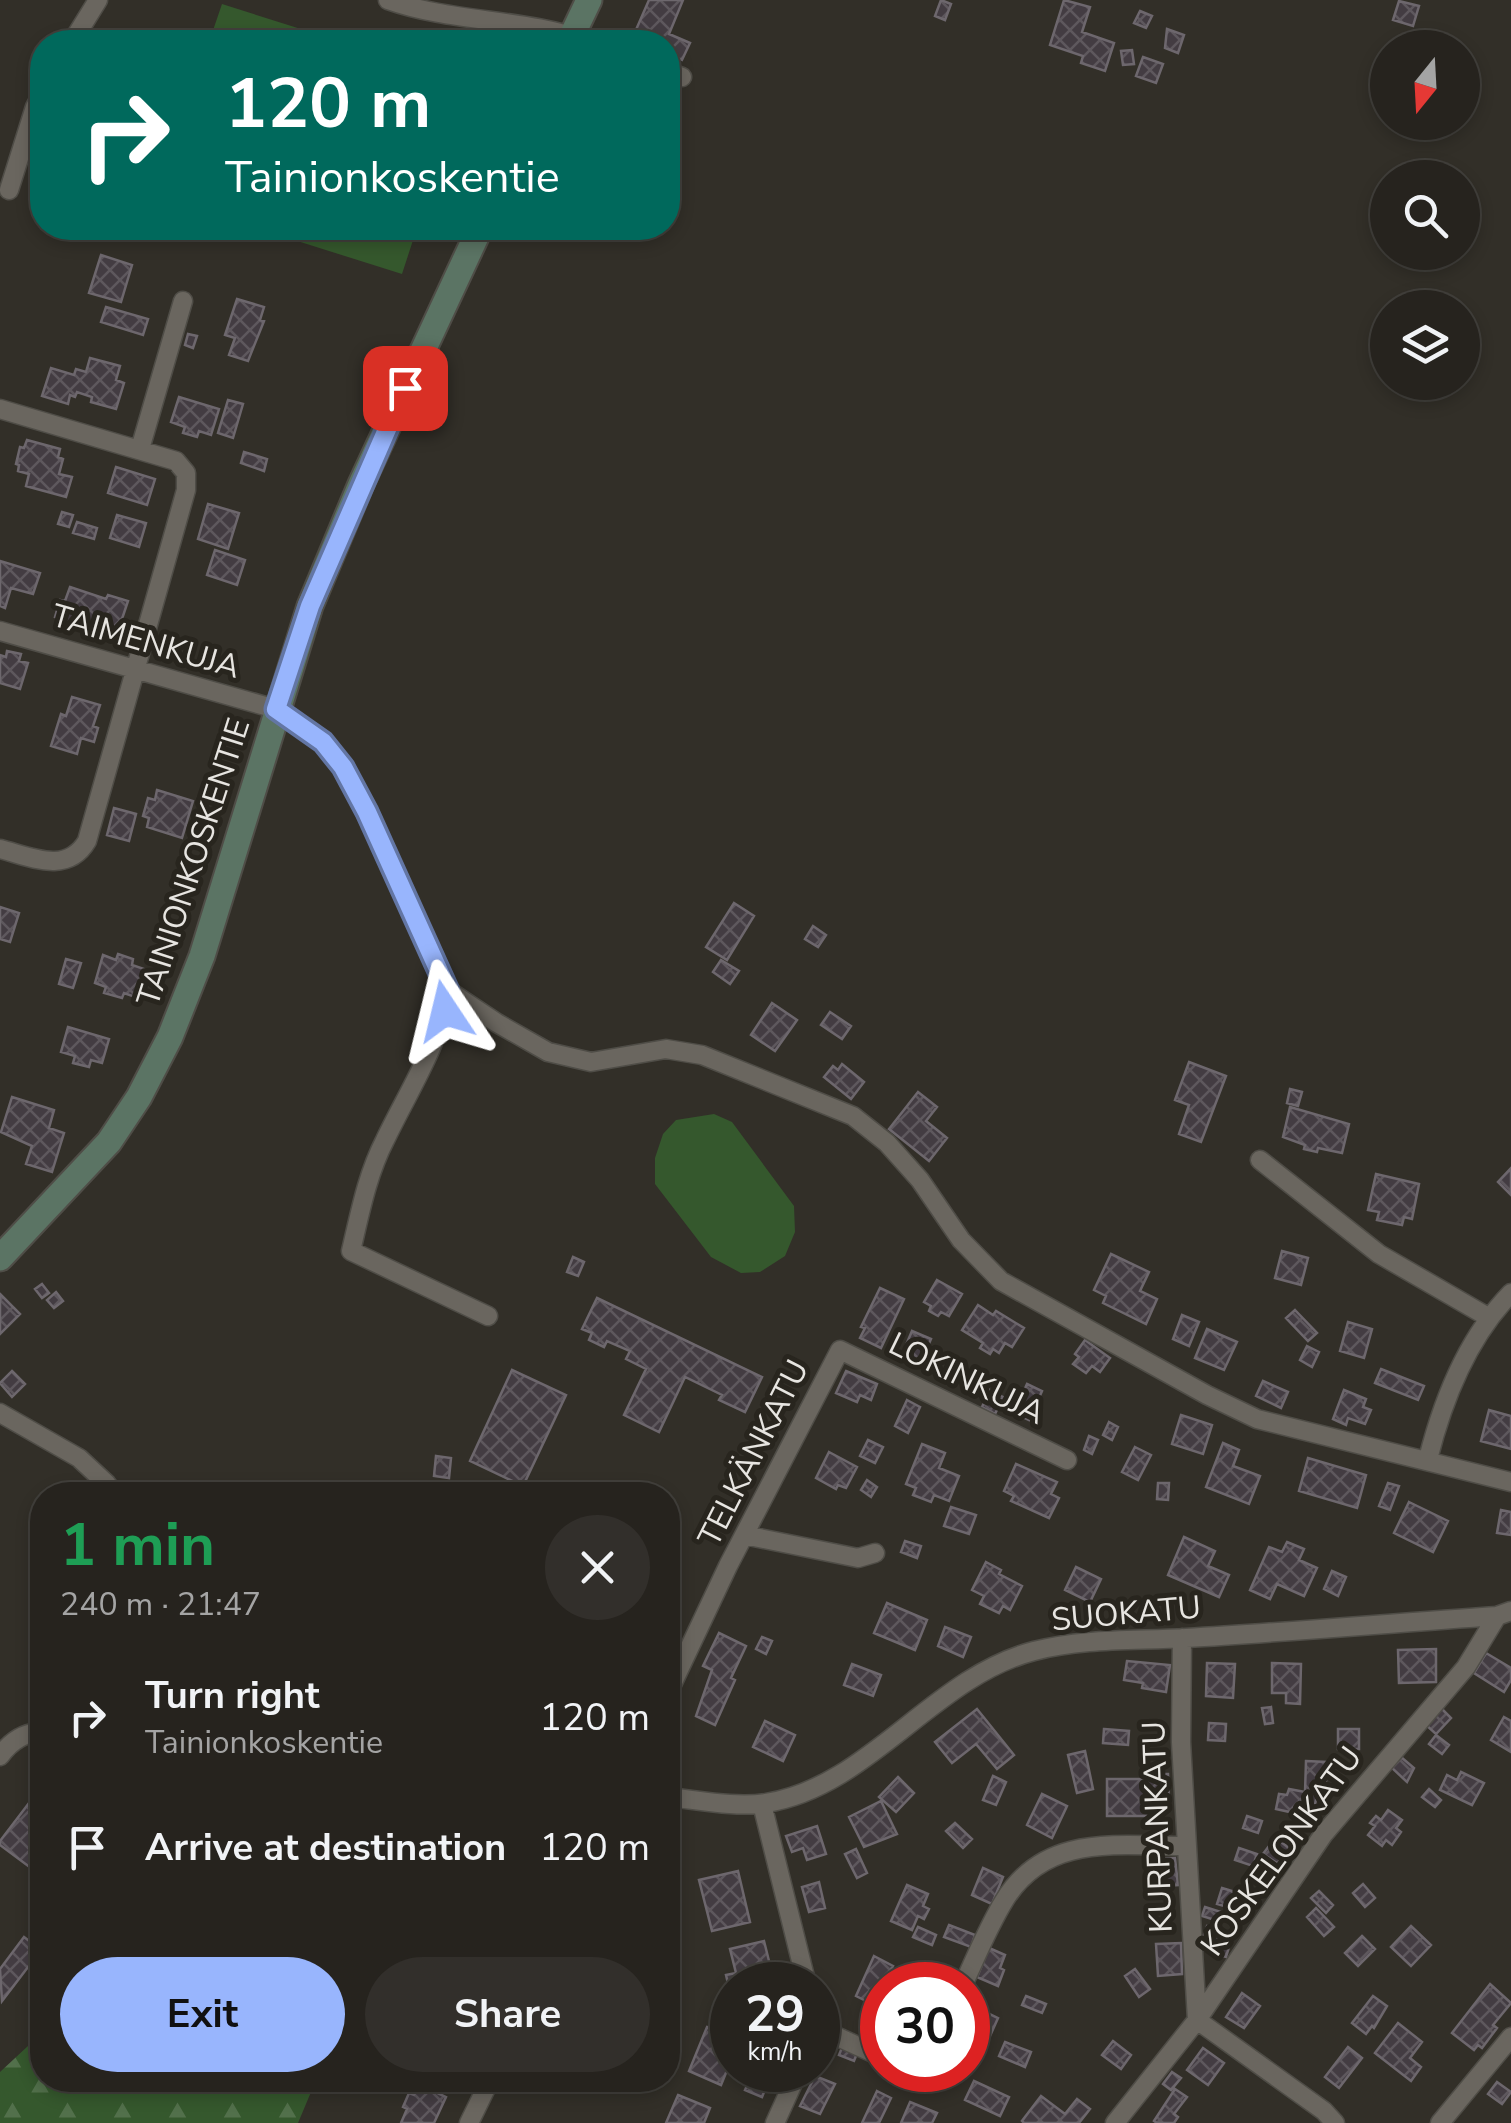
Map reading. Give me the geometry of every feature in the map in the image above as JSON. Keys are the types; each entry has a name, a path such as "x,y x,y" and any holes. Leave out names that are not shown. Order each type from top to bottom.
{"street":[{"path":"79,30 98,0"},
{"path":"388,0 522,30"},
{"path":"580,30 589,0"},
{"path":"9,190 30,123"},
{"name":"TAINIONKOSKENTIE","path":"0,1258 109,1142 139,1097 170,1038 202,956 310,606 361,484 474,240"},
{"path":"140,448 183,301"},
{"path":"0,409 140,448 176,461 186,473 186,490 87,840 79,854 64,862 0,849"},
{"name":"TAIMENKUJA","path":"0,631 276,709 323,742 343,767 367,812 448,991"},
{"path":"488,1316 351,1252 374,1165 430,1056 448,991 548,1052 591,1062 666,1048 702,1055 853,1116 888,1142 920,1180 960,1240 1002,1282 1257,1419 1511,1482"},
{"path":"1260,1160 1379,1254 1488,1317"},
{"path":"1428,1459 1450,1391 1488,1317 1511,1293"},
{"name":"LOKINKUJA","path":"840,1350 1067,1460"},
{"name":"TELKÄNKATU","path":"680,1668 840,1350"},
{"path":"0,1413 78,1458 105,1482"},
{"path":"744,1535 858,1558 875,1553"},
{"name":"SUOKATU","path":"680,1798 762,1804 800,1795 840,1773 990,1666 1035,1651 1096,1641 1504,1614"},
{"name":"KOSKELONKATU","path":"1115,2123 1196,2020 1323,1834 1466,1667 1504,1614"},
{"name":"KURPANKATU","path":"1182,1638 1182,1742 1196,2020"},
{"path":"0,1756 8,1745 30,1732"},
{"path":"762,1804 801,1962"},
{"path":"974,1962 1004,1900 1024,1875 1046,1858 1080,1847 1186,1846"},
{"path":"1196,2020 1324,2111 1334,2123"},
{"path":"1440,2123 1511,2037"},
{"path":"470,2123 484,2092"},
{"path":"775,2123 789,2092"}],"green space":[{"path":"222,4 304,30 213,30"},
{"path":"294,240 413,240 402,274"},
{"path":"714,1114 732,1122 794,1206 795,1232 785,1256 760,1272 741,1273 711,1257 655,1184 655,1158 663,1134 676,1120"},
{"path":"30,2044 30,2092 311,2092 298,2123 0,2123 0,2072"}],"building":[{"path":"649,0 683,0 671,30 636,30"},
{"path":"941,0 951,4 945,20 935,16"},
{"path":"1064,0 1090,7 1082,32 1114,43 1105,71 1081,63 1083,56 1050,45"},
{"path":"1399,1 1419,6 1413,26 1393,20"},
{"path":"1140,11 1152,16 1146,28 1134,23"},
{"path":"1167,29 1184,35 1178,53 1165,48"},
{"path":"680,39 690,43 680,59"},
{"path":"1132,50 1134,64 1123,65 1121,51"},
{"path":"1143,57 1163,64 1156,83 1136,76"},
{"path":"101,255 132,265 121,302 89,293"},
{"path":"237,299 264,307 260,320 264,321 248,361 229,355 235,338 225,335"},
{"path":"106,307 148,319 143,335 101,322"},
{"path":"188,334 197,336 193,348 185,345"},
{"path":"90,358 120,366 116,380 124,383 116,409 91,402 92,397 77,392 75,397 70,395 68,404 42,396 51,368 74,375 76,369 86,372"},
{"path":"179,397 219,409 211,435 199,431 197,437 183,433 185,427 171,422"},
{"path":"228,400 243,404 233,438 218,433"},
{"path":"27,440 60,449 58,457 63,459 59,474 72,477 66,497 26,486 29,474 18,471 16,464 20,447 24,448"},
{"path":"244,452 267,459 264,471 241,463"},
{"path":"116,467 155,479 147,505 108,493"},
{"path":"208,504 239,513 228,549 198,539"},
{"path":"62,512 73,515 69,527 58,524"},
{"path":"117,515 146,523 139,547 110,538"},
{"path":"77,522 97,528 94,539 73,533"},
{"path":"215,550 245,560 237,585 207,575"},
{"path":"0,561 40,573 33,594 11,588 5,608 0,606"},
{"path":"70,587 106,599 108,595 128,601 119,628 100,622 98,628 81,623 80,629 59,622 55,617 60,600 65,601"},
{"path":"7,651 21,654 19,661 28,663 20,689 0,683 0,655 6,657"},
{"path":"72,697 100,705 93,726 98,728 94,742 81,738 77,754 51,746 61,714 66,716"},
{"path":"157,790 193,801 182,838 147,827 149,818 143,816 148,798 155,800"},
{"path":"114,808 136,814 129,841 107,835"},
{"path":"734,903 754,916 727,960 706,947"},
{"path":"0,907 19,913 10,942 0,939"},
{"path":"813,926 826,935 818,947 805,939"},
{"path":"118,954 133,959 132,965 144,969 135,997 104,993 106,987 95,983 103,955 116,960"},
{"path":"66,959 81,963 73,988 59,984"},
{"path":"721,960 739,971 730,984 713,972"},
{"path":"772,1003 797,1020 775,1051 751,1035"},
{"path":"830,1012 851,1026 842,1039 821,1025"},
{"path":"68,1027 109,1039 102,1063 91,1060 89,1067 73,1063 75,1056 61,1052"},
{"path":"1189,1062 1226,1076 1201,1142 1179,1134 1189,1105 1175,1100"},
{"path":"842,1064 864,1082 851,1099 824,1077 833,1066 838,1070"},
{"path":"1290,1089 1302,1092 1298,1106 1287,1103"},
{"path":"918,1092 937,1107 926,1121 947,1138 929,1161 889,1129"},
{"path":"12,1097 54,1110 49,1128 64,1133 52,1172 26,1164 32,1146 1,1132"},
{"path":"1290,1107 1349,1124 1342,1153 1304,1149 1305,1145 1283,1137"},
{"path":"1511,1168 1511,1195 1498,1182"},
{"path":"1376,1174 1419,1184 1412,1219 1404,1217 1402,1225 1377,1220 1379,1212 1368,1210"},
{"path":"1282,1251 1308,1258 1301,1285 1275,1278"},
{"path":"1111,1254 1149,1272 1140,1291 1157,1299 1146,1324 1103,1303 1106,1296 1094,1290"},
{"path":"573,1257 584,1262 578,1276 567,1272"},
{"path":"937,1280 962,1294 949,1316 929,1311 931,1306 924,1302"},
{"path":"42,1284 49,1293 42,1298 35,1289"},
{"path":"880,1288 904,1299 881,1348 860,1338 865,1328 861,1327"},
{"path":"56,1292 63,1301 54,1308 47,1300"},
{"path":"0,1294 20,1314 0,1334"},
{"path":"597,1298 762,1377 745,1412 719,1400 722,1395 685,1377 659,1432 624,1415 646,1369 626,1359 630,1351 607,1341 604,1347 589,1340 592,1333 582,1329"},
{"path":"978,1305 1024,1328 1012,1347 1005,1343 999,1353 993,1349 990,1354 980,1348 983,1343 962,1330"},
{"path":"1295,1310 1317,1333 1308,1341 1286,1318"},
{"path":"1182,1315 1199,1322 1189,1346 1173,1339"},
{"path":"1348,1322 1372,1329 1364,1358 1340,1351"},
{"path":"1207,1329 1237,1342 1224,1370 1195,1358"},
{"path":"912,1331 931,1339 919,1367 900,1359"},
{"path":"1085,1340 1110,1358 1100,1372 1092,1366 1086,1373 1073,1364"},
{"path":"1307,1346 1319,1352 1312,1367 1300,1360"},
{"path":"1381,1369 1424,1386 1418,1400 1375,1383"},
{"path":"512,1370 566,1395 525,1482 515,1482 470,1461"},
{"path":"12,1371 25,1384 12,1397 0,1383"},
{"path":"846,1371 877,1384 871,1400 860,1395 857,1402 836,1393"},
{"path":"1263,1381 1288,1392 1281,1408 1256,1396"},
{"path":"1027,1384 1042,1391 1029,1420 1014,1413"},
{"path":"990,1390 1003,1397 995,1414 982,1407"},
{"path":"1344,1390 1366,1399 1363,1407 1371,1410 1365,1424 1348,1418 1346,1425 1333,1419"},
{"path":"907,1400 920,1407 908,1433 895,1426"},
{"path":"1489,1410 1511,1416 1511,1449 1481,1441"},
{"path":"1181,1415 1212,1425 1203,1454 1172,1444"},
{"path":"1109,1422 1118,1427 1112,1440 1103,1435"},
{"path":"1089,1436 1098,1440 1092,1454 1084,1450"},
{"path":"868,1440 883,1447 875,1463 860,1456"},
{"path":"1223,1443 1239,1450 1233,1466 1260,1476 1249,1504 1206,1487"},
{"path":"922,1444 945,1453 939,1468 959,1476 949,1501 934,1495 931,1502 913,1495 916,1488 906,1484"},
{"path":"1135,1447 1151,1455 1138,1480 1122,1472"},
{"path":"829,1452 857,1467 846,1488 838,1485 836,1489 816,1478"},
{"path":"436,1456 451,1458 449,1478 434,1476"},
{"path":"1308,1458 1366,1475 1357,1508 1299,1491"},
{"path":"1016,1464 1057,1482 1051,1494 1059,1498 1049,1518 1011,1501 1014,1496 1004,1491"},
{"path":"867,1480 877,1487 871,1497 861,1490"},
{"path":"1158,1483 1169,1483 1168,1500 1157,1499"},
{"path":"1388,1483 1399,1486 1390,1510 1379,1506"},
{"path":"1409,1502 1448,1521 1433,1552 1394,1533"},
{"path":"951,1507 976,1515 969,1534 944,1526"},
{"path":"1501,1510 1511,1512 1511,1535 1497,1533"},
{"path":"1184,1537 1215,1551 1208,1566 1229,1575 1219,1597 1168,1575"},
{"path":"905,1541 921,1546 917,1558 901,1552"},
{"path":"1287,1542 1304,1549 1299,1560 1317,1568 1304,1596 1277,1584 1270,1599 1250,1590 1269,1547 1282,1552"},
{"path":"986,1562 1022,1586 1010,1610 1003,1606 999,1613 980,1604 984,1596 972,1590"},
{"path":"1076,1567 1101,1579 1090,1602 1065,1590"},
{"path":"1332,1571 1346,1577 1338,1596 1324,1589"},
{"path":"887,1603 927,1620 915,1650 874,1633"},
{"path":"945,1627 971,1637 963,1657 938,1646"},
{"path":"719,1633 746,1646 715,1725 696,1716 712,1670 703,1666"},
{"path":"762,1637 772,1641 766,1654 756,1649"},
{"path":"1436,1649 1436,1682 1399,1683 1398,1650"},
{"path":"1486,1653 1511,1668 1511,1680 1504,1692 1474,1673"},
{"path":"1127,1661 1170,1665 1166,1692 1124,1680"},
{"path":"1207,1663 1235,1664 1233,1698 1206,1696"},
{"path":"1272,1663 1301,1664 1300,1704 1286,1703 1286,1693 1272,1693"},
{"path":"852,1664 881,1675 873,1696 844,1685"},
{"path":"1271,1707 1273,1723 1265,1724 1262,1708"},
{"path":"1441,1708 1451,1718 1436,1734 1426,1725"},
{"path":"977,1709 1014,1755 997,1769 976,1744 952,1763 935,1742"},
{"path":"1504,1717 1511,1721 1511,1752 1491,1740"},
{"path":"765,1721 795,1735 783,1761 753,1747"},
{"path":"1209,1723 1226,1724 1225,1741 1208,1740"},
{"path":"1104,1729 1129,1731 1128,1745 1103,1743"},
{"path":"1338,1729 1359,1729 1359,1749 1338,1749"},
{"path":"1436,1735 1449,1745 1442,1754 1429,1744"},
{"path":"1085,1751 1093,1789 1077,1793 1068,1755"},
{"path":"1401,1757 1414,1768 1407,1782 1392,1768"},
{"path":"1306,1761 1327,1762 1325,1800 1316,1800 1312,1817 1276,1809 1279,1794 1287,1795 1289,1789 1305,1792"},
{"path":"1461,1772 1484,1783 1472,1805 1440,1790 1447,1775 1457,1780"},
{"path":"1153,1774 1168,1774 1169,1804 1158,1804 1158,1816 1107,1816 1107,1779 1153,1779"},
{"path":"993,1776 1006,1782 996,1805 983,1800"},
{"path":"898,1777 914,1793 896,1812 879,1797"},
{"path":"1429,1789 1441,1800 1435,1807 1422,1797"},
{"path":"1042,1794 1067,1806 1052,1838 1027,1825"},
{"path":"881,1801 897,1834 864,1847 849,1817"},
{"path":"30,1802 30,1867 0,1845"},
{"path":"1388,1810 1402,1820 1396,1828 1401,1832 1392,1845 1386,1840 1382,1846 1368,1835 1375,1826 1370,1823 1376,1816 1381,1820"},
{"path":"1247,1816 1262,1821 1258,1833 1243,1828"},
{"path":"955,1823 972,1839 963,1848 946,1831"},
{"path":"817,1826 826,1854 807,1860 803,1848 792,1852 786,1836"},
{"path":"1275,1838 1291,1849 1280,1865 1263,1854"},
{"path":"1239,1848 1257,1854 1253,1866 1235,1860"},
{"path":"856,1849 867,1873 857,1878 845,1854"},
{"path":"1175,1858 1178,1885 1151,1887 1149,1860"},
{"path":"983,1868 1003,1877 992,1904 972,1895"},
{"path":"738,1871 750,1922 712,1931 699,1880"},
{"path":"819,1882 825,1908 809,1912 802,1887"},
{"path":"1363,1884 1375,1898 1365,1907 1353,1893"},
{"path":"907,1885 928,1894 923,1906 929,1909 924,1919 918,1916 912,1930 891,1921"},
{"path":"1222,1888 1249,1896 1244,1912 1217,1904"},
{"path":"1319,1891 1333,1905 1326,1913 1311,1898"},
{"path":"1205,1907 1221,1912 1218,1921 1202,1916"},
{"path":"1316,1908 1334,1927 1324,1936 1307,1917"},
{"path":"949,1925 975,1935 971,1947 944,1937"},
{"path":"1207,1926 1233,1934 1226,1957 1199,1949"},
{"path":"1411,1926 1431,1945 1411,1966 1391,1947"},
{"path":"918,1927 936,1935 932,1945 913,1937"},
{"path":"1362,1936 1375,1949 1358,1966 1345,1953"},
{"path":"24,1937 30,1942 30,1964 2,2001 0,1969"},
{"path":"764,1941 769,1962 733,1962 730,1949"},
{"path":"1181,1943 1182,1974 1158,1976 1156,1944"},
{"path":"989,1948 1005,1955 998,1986 990,1983 990,1962 983,1962"},
{"path":"1135,1969 1150,1989 1139,1997 1125,1976"},
{"path":"1490,1984 1511,2003 1493,2025 1497,2028 1482,2048 1478,2045 1474,2050 1452,2033"},
{"path":"1242,1993 1260,2006 1244,2028 1226,2017"},
{"path":"1026,1996 1046,2004 1042,2013 1022,2005"},
{"path":"1373,1996 1387,2006 1366,2034 1352,2023"},
{"path":"990,2014 998,2018 990,2036"},
{"path":"1398,2023 1422,2042 1410,2058 1421,2067 1411,2081 1375,2053"},
{"path":"707,2027 710,2028 710,2080 689,2071"},
{"path":"1113,2041 1131,2055 1121,2069 1102,2055"},
{"path":"1005,2042 1031,2052 1025,2067 999,2056"},
{"path":"843,2045 858,2051 854,2061 840,2052"},
{"path":"1348,2047 1362,2058 1339,2088 1325,2077"},
{"path":"1203,2048 1224,2063 1208,2085 1187,2070"},
{"path":"1172,2072 1181,2078 1171,2090 1163,2084"},
{"path":"1497,2082 1511,2092 1502,2104 1488,2094"},
{"path":"990,2088 1009,2097 1000,2116 965,2100 969,2092 990,2092"},
{"path":"1175,2089 1187,2097 1174,2114 1178,2117 1174,2123 1157,2123 1154,2121"},
{"path":"436,2092 446,2097 434,2123 401,2123 409,2093"},
{"path":"807,2092 831,2092 820,2114 800,2106"},
{"path":"877,2092 891,2098 879,2123 862,2123"},
{"path":"678,2095 710,2108 704,2123 666,2123"},
{"path":"1041,2096 1065,2114 1077,2099 1090,2109 1079,2123 1024,2123"},
{"path":"910,2102 937,2113 932,2123 901,2123"}],"route":[{"path":"405,388 310,606 276,709 323,742 343,767 448,991 445,1011"}]}
